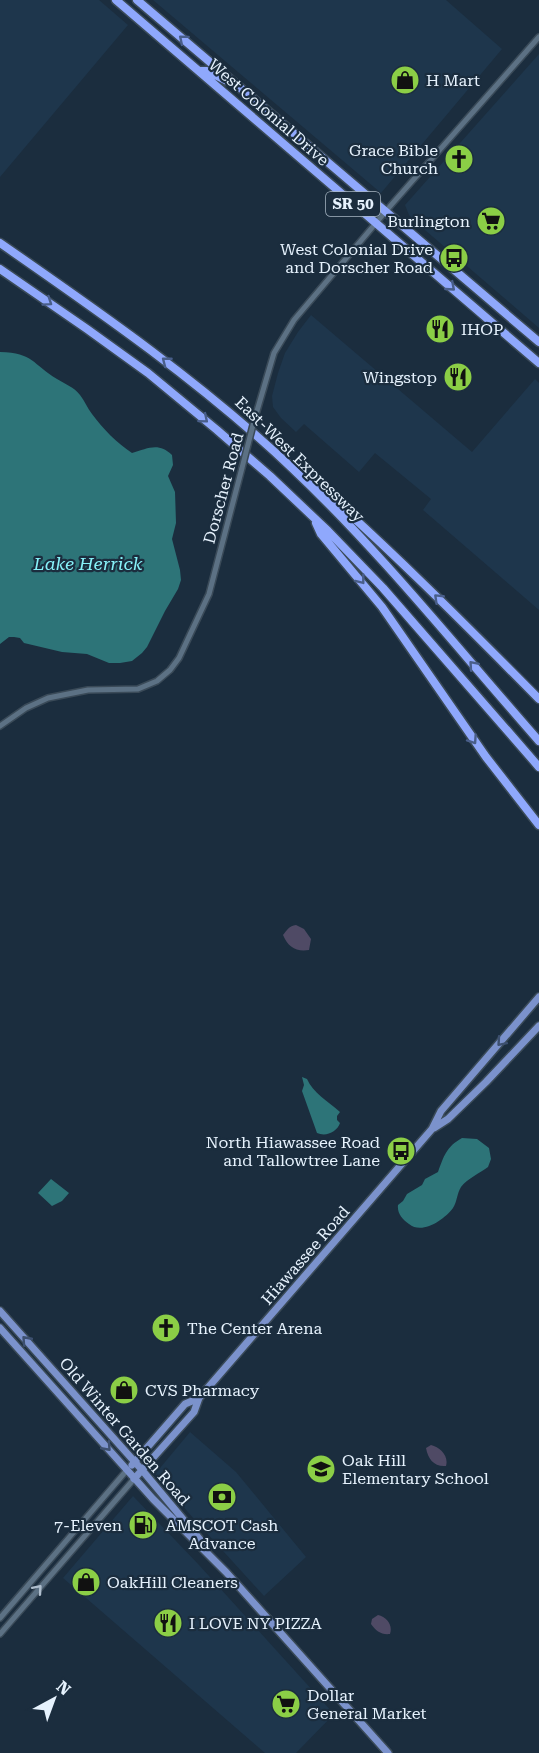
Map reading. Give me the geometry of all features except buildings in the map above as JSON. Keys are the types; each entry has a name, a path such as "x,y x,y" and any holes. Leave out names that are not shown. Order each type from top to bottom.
{"highway":[{"name":"West Colonial Drive","path":"116,0 539,363"},
{"name":"West Colonial Drive","path":"137,0 539,342"},
{"path":"168,44 194,60 210,62"},
{"path":"199,71 212,73 243,91"},
{"name":"East-West Expressway","path":"0,243 166,361 291,467 359,537 539,741"},
{"name":"East-West Expressway","path":"0,269 148,373 270,476 383,588 539,767"},
{"path":"291,467 302,471 342,507 467,626 539,699"},
{"path":"313,518 321,534 382,607 486,757 539,825"}],"main road":[{"name":"Hiawassee Road","path":"432,1130 441,1111 539,997"},
{"name":"Hiawassee Road","path":"134,1479 194,1412 199,1398 432,1130 448,1119 539,1026"},
{"name":"Old Winter Garden Road","path":"0,1311 184,1518 226,1572"},
{"name":"Old Winter Garden Road","path":"0,1328 134,1479 226,1572 388,1753"},
{"name":"Hiawassee Road","path":"127,1470 185,1404 199,1398"}],"street":[{"name":"Dorscher Road","path":"0,726 26,708 48,698 88,690 138,689 158,681 170,670 179,658 209,594 269,366 285,332 386,211 539,37"},
{"path":"0,1618 127,1470"},
{"path":"0,1634 134,1479"}],"shaded area":[{"path":"0,0 99,0 128,25 0,177"},
{"path":"153,0 446,0 502,49 381,193"},
{"path":"539,54 539,328 418,224 409,215 405,205"},
{"path":"311,315 472,452 535,379 539,383 539,610 423,510 431,499 375,453 359,472 304,424 296,432 281,418 273,407 272,396 278,373 285,353"},
{"path":"296,925 304,929 311,939 309,950 296,949 290,946 285,939 283,935 286,931"},
{"path":"190,1432 236,1472 306,1557 264,1596 155,1474"},
{"path":"431,1445 443,1452 447,1462 446,1466 435,1464 430,1459 426,1448"},
{"path":"133,1496 334,1714 296,1753 265,1753 63,1578"},
{"path":"378,1615 388,1622 391,1628 390,1634 379,1632 371,1624 372,1619"}],"water":[{"name":"Lake Herrick","path":"0,352 20,355 32,360 75,390 106,430 132,453 158,447 172,455 173,465 168,476 175,492 176,523 172,539 181,580 147,647 132,661 109,663 87,654 62,652 24,643 20,638 14,637 9,637 0,644"},
{"path":"302,1077 307,1079 317,1093 340,1112 337,1120 340,1123 331,1133 317,1133 302,1091 304,1085"},
{"path":"462,1138 477,1139 489,1148 491,1159 488,1167 464,1184 453,1208 444,1217 426,1227 414,1227 400,1216 398,1205 407,1194 422,1185 425,1179 438,1172 449,1148"},
{"path":"51,1179 69,1193 62,1201 52,1206 38,1193"}],"place":[{"name":"H Mart","path":"405,80"},
{"name":"Grace Bible Church","path":"459,159"},
{"name":"Burlington","path":"491,221"},
{"name":"West Colonial Drive and Dorscher Road","path":"454,258"},
{"name":"IHOP","path":"440,329"},
{"name":"Wingstop","path":"458,377"},
{"name":"North Hiawassee Road and Tallowtree Lane","path":"401,1151"},
{"name":"The Center Arena","path":"166,1328"},
{"name":"CVS Pharmacy","path":"124,1390"},
{"name":"Oak Hill Elementary School","path":"321,1469"},
{"name":"AMSCOT Cash Advance","path":"222,1497"},
{"name":"7-Eleven","path":"143,1525"},
{"name":"OakHill Cleaners","path":"86,1582"},
{"name":"I LOVE NY PIZZA","path":"168,1623"},
{"name":"Dollar General Market","path":"286,1704"}]}
